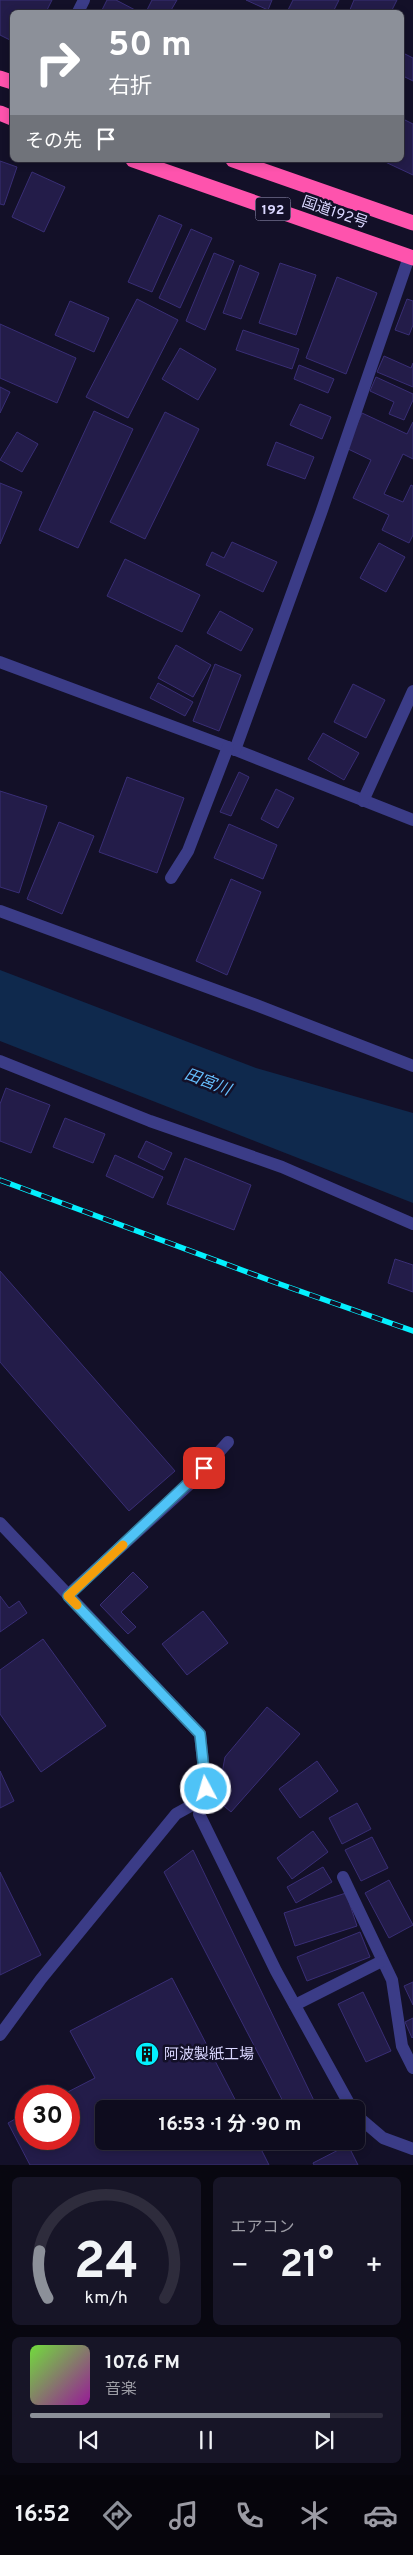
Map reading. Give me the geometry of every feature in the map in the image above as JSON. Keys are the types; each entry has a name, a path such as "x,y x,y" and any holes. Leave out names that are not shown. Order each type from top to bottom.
{"highway":[{"name":"国道192号","path":"139,162 411,258"},
{"name":"国道192号","path":"239,162 413,223"}],"street":[{"path":"171,878 188,851 232,749 321,513 411,258"},
{"path":"0,662 232,749 413,820"},
{"path":"364,801 413,691"},
{"path":"0,911 256,1005 413,1066"},
{"path":"0,1061 150,1121 282,1166 413,1224"},
{"path":"68,1596 192,1481 228,1442"},
{"path":"0,1523 200,1734 206,1789 199,1814 295,2005 347,2100"},
{"path":"0,2035 41,1979 176,1814 203,1799"},
{"path":"343,1877 392,1980 402,2046 413,2068"},
{"path":"295,2005 382,1960"},
{"path":"365,2123 383,2138 413,2149"}],"water":[{"name":"田宮川","path":"0,970 256,1068 413,1113 413,1203 0,1041"}],"building":[{"path":"0,0 52,0 47,10 10,10 10,40 0,35"},
{"path":"107,0 116,0 135,10 102,10"},
{"path":"152,0 177,0 171,10 147,10"},
{"path":"246,0 272,0 268,10"},
{"path":"293,0 339,0 334,10 288,10"},
{"path":"354,0 397,0 392,10 350,10"},
{"path":"404,54 413,58 413,81 404,76"},
{"path":"404,120 413,124 413,175 385,162 404,162"},
{"path":"0,161 17,167 4,205 0,204"},
{"path":"32,172 65,187 44,232 12,217"},
{"path":"159,215 182,225 152,292 128,282"},
{"path":"191,229 212,238 180,308 159,298"},
{"path":"214,253 234,261 205,330 186,321"},
{"path":"280,263 316,275 296,335 259,323"},
{"path":"240,265 259,273 241,319 223,313"},
{"path":"337,277 377,293 346,374 306,358"},
{"path":"137,299 178,320 128,418 86,397"},
{"path":"407,299 413,301 413,325 409,335 395,330"},
{"path":"70,301 109,318 94,352 55,335"},
{"path":"0,324 76,358 57,403 0,378"},
{"path":"243,330 299,349 292,369 236,350"},
{"path":"180,348 216,369 198,400 162,379"},
{"path":"384,356 411,368 413,363 413,387 377,372"},
{"path":"299,365 334,379 328,393 294,379"},
{"path":"376,377 413,394 413,400 404,420 389,414 394,402 370,391"},
{"path":"0,387 10,392 0,413"},
{"path":"300,404 331,417 322,439 290,425"},
{"path":"94,411 133,429 78,548 39,530"},
{"path":"165,412 199,429 145,539 110,522"},
{"path":"362,413 407,434 413,422 413,459 403,454 384,494 403,502 411,485 413,486 413,535 409,543 382,530 389,515 353,498 371,460 346,448"},
{"path":"17,432 38,444 22,472 0,460"},
{"path":"276,442 314,457 305,479 267,465"},
{"path":"0,483 22,492 0,544"},
{"path":"232,542 277,562 263,592 206,565 212,552 224,558"},
{"path":"379,543 405,557 386,592 360,578"},
{"path":"125,559 200,595 182,632 107,596"},
{"path":"220,611 253,629 241,651 207,633"},
{"path":"176,645 211,665 193,697 158,678"},
{"path":"215,664 241,675 219,731 193,721"},
{"path":"158,683 193,702 185,716 150,698"},
{"path":"353,684 385,700 366,738 334,722"},
{"path":"323,733 359,753 344,780 308,759"},
{"path":"239,772 249,777 231,816 220,812"},
{"path":"127,777 184,798 157,873 99,852"},
{"path":"276,789 294,798 278,828 261,819"},
{"path":"0,791 47,806 19,893 0,887"},
{"path":"59,822 94,836 62,914 27,899"},
{"path":"229,824 277,845 263,879 214,858"},
{"path":"231,879 261,892 227,975 196,961"},
{"path":"6,1088 50,1105 31,1153 0,1141 0,1104"},
{"path":"65,1118 105,1134 93,1163 53,1147"},
{"path":"146,1141 172,1153 164,1170 138,1157"},
{"path":"115,1155 163,1177 153,1198 106,1176"},
{"path":"185,1158 251,1185 234,1230 167,1204"},
{"path":"395,1259 413,1265 413,1292 388,1283"},
{"path":"0,1271 175,1471 129,1511 0,1362"},
{"path":"133,1572 148,1587 121,1612 136,1627 128,1634 100,1605"},
{"path":"0,1596 9,1608 19,1601 27,1613 0,1632"},
{"path":"203,1611 228,1643 187,1675 162,1644"},
{"path":"43,1639 106,1726 41,1772 0,1714 0,1670"},
{"path":"267,1707 300,1734 231,1812 217,1800 225,1757"},
{"path":"317,1761 338,1791 300,1818 279,1789"},
{"path":"0,1771 14,1801 0,1808"},
{"path":"357,1803 371,1829 342,1844 329,1818"},
{"path":"313,1831 328,1852 292,1879 277,1858"},
{"path":"372,1837 388,1868 361,1881 345,1850"},
{"path":"193,1850 314,2100 282,2100 164,1872"},
{"path":"323,1867 332,1882 296,1903 287,1887"},
{"path":"0,1872 41,1955 0,1975"},
{"path":"389,1880 413,1925 389,1938 365,1893"},
{"path":"346,1893 357,1926 295,1946 284,1913"},
{"path":"360,1932 370,1957 307,1981 297,1957"},
{"name":"阿波製紙工場","path":"172,1978 235,2100 95,2100 95,2150 262,2150 269,2165 30,2165 22,2150 80,2150 80,2086 95,2078 70,2031"},
{"path":"413,1982 413,2005 404,1986"},
{"path":"363,1992 391,2051 366,2062 338,2004"},
{"path":"413,2018 413,2037 412,2038 405,2022"},
{"name":"阿波製紙工場","path":"15,2119 15,2136 8,2123"},
{"path":"338,2150 350,2150 358,2165 314,2165 313,2163"}],"railway":[{"path":"0,1180 274,1282 413,1331"}],"slow traffic":[{"path":"77,1605 68,1596 123,1545"}],"place":[{"name":"阿波製紙工場","path":"147,2054"}],"route":[{"path":"204,1468 68,1596 200,1734 206,1789"}]}
